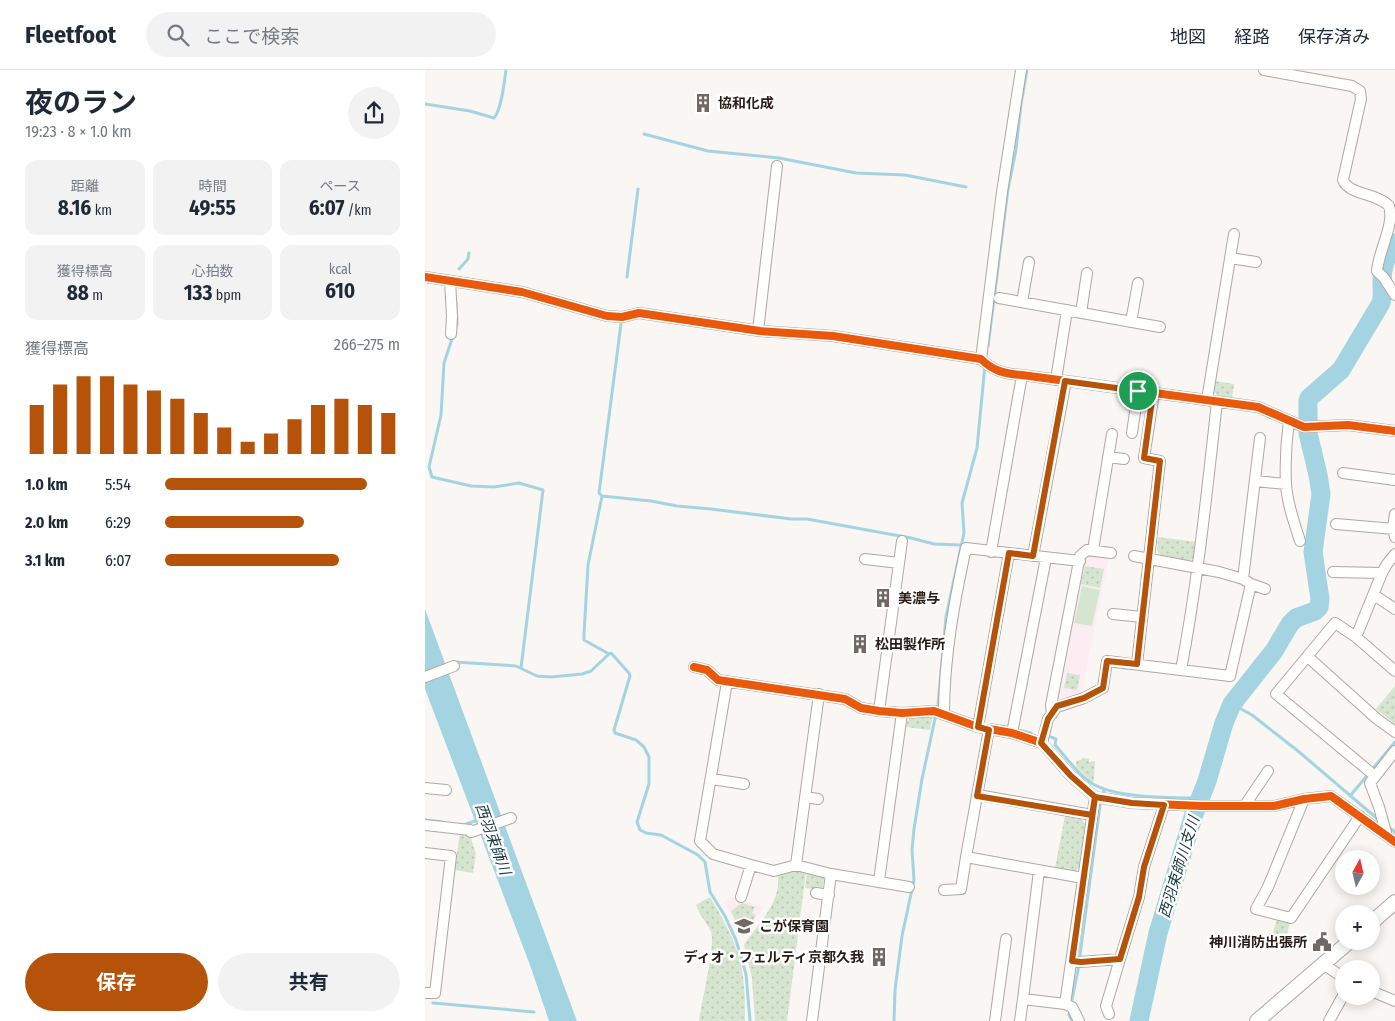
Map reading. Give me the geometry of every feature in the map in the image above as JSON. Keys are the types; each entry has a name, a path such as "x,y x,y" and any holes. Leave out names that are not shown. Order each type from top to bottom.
{"main road":[{"path":"1380,914 1395,902"},
{"path":"1257,1021 1339,950"}],"street":[{"path":"984,362 1002,192 1021,70"},
{"path":"1265,70 1353,86 1360,91 1361,99 1343,177 1346,185 1379,199 1388,205 1393,214 1395,219 1394,227 1380,256 1377,269 1393,289"},
{"path":"758,331 777,166"},
{"path":"1181,670 1191,620 1198,569 1212,401 1235,234"},
{"path":"1231,258 1256,262"},
{"path":"1022,302 1029,262"},
{"path":"1081,313 1087,273"},
{"path":"425,277 522,292 607,316 621,317 639,313 758,331 833,336 984,362 1003,374 1258,407 1307,427 1348,425 1395,432"},
{"path":"450,281 451,334"},
{"path":"1131,322 1138,282"},
{"path":"999,298 1160,327"},
{"path":"1033,556 1061,380 1067,310"},
{"path":"991,552 1022,375"},
{"path":"1132,433 1138,391"},
{"path":"1137,664 1160,461 1144,458 1153,393"},
{"path":"1289,421 1286,484 1300,541"},
{"path":"1093,550 1112,434"},
{"path":"1041,743 1048,719 1057,706 1084,698 1103,688 1107,661 1230,676 1247,582 1260,438"},
{"path":"1108,457 1123,459"},
{"path":"1343,473 1395,480"},
{"path":"1255,481 1286,484"},
{"path":"1336,524 1394,533 1395,514"},
{"path":"879,711 902,541"},
{"path":"939,712 955,595 966,548 1079,561"},
{"path":"1052,714 1051,705 1080,556 1087,550 1111,553"},
{"path":"978,727 1009,553"},
{"path":"1356,637 1382,574 1395,554"},
{"path":"1134,556 1219,572 1265,589"},
{"path":"1013,729 1047,558"},
{"path":"865,559 899,564"},
{"path":"1333,572 1382,574"},
{"path":"1374,594 1395,609"},
{"path":"1113,614 1142,617"},
{"path":"1371,773 1276,694 1335,623 1356,637 1395,671"},
{"path":"1308,657 1395,732"},
{"path":"425,678 454,666"},
{"path":"694,667 707,670 718,680 727,682 819,694 845,699 861,708 879,711 902,713 939,712 989,730 1013,729 1041,743 1071,776 1099,797 1132,803 1164,805 1274,806 1304,799 1331,796 1388,832"},
{"path":"727,682 700,841 713,854 774,870 796,865 831,874 909,886"},
{"path":"796,865 819,694"},
{"path":"879,881 902,713"},
{"path":"944,890 961,889 989,730"},
{"path":"1388,832 1370,783 1371,773 1395,751"},
{"path":"1246,806 1268,771"},
{"path":"712,779 744,784"},
{"path":"425,788 446,790"},
{"path":"977,796 1092,815"},
{"path":"805,797 818,799"},
{"path":"1068,1006 1076,961 1083,878 1092,815 1099,797"},
{"path":"1304,799 1268,887 1256,909 1291,918 1360,816"},
{"path":"1109,1014 1106,1006 1139,897 1144,867 1164,805"},
{"path":"425,825 471,831 511,818"},
{"path":"425,853 451,856 435,994 425,994"},
{"path":"967,857 1083,878"},
{"path":"741,897 751,865"},
{"path":"1020,1021 1039,871"},
{"path":"812,1021 831,874"},
{"path":"816,893 829,895"},
{"path":"995,1021 1006,939"},
{"path":"1076,961 1120,959"},
{"path":"1323,964 1335,972"},
{"path":"1380,995 1395,1001"},
{"path":"1023,999 1068,1006 1079,1021"},
{"path":"1329,1021 1338,1005"}],"shaded area":[{"path":"1087,555 1109,557 1081,694 1058,702 1085,559"},
{"name":"こが保育園","path":"730,897 764,907 742,938 731,914 723,903"}],"green space":[{"path":"1215,381 1234,384 1232,398 1218,396 1214,391"},
{"path":"1158,537 1197,542 1195,557 1189,561 1161,556 1157,550"},
{"path":"1085,566 1104,569 1100,588 1081,584"},
{"path":"1082,586 1100,590 1092,626 1074,623"},
{"path":"1067,673 1080,675 1077,690 1064,688"},
{"path":"1395,686 1395,724 1376,709"},
{"path":"933,714 930,730 906,727 911,717"},
{"path":"1083,758 1089,759 1089,762 1095,761 1094,781 1091,781 1076,766 1076,761"},
{"path":"1065,816 1081,819 1086,825 1080,867 1075,872 1055,868"},
{"path":"460,832 469,833 476,854 473,873 455,870"},
{"path":"806,871 787,1021 755,1021 752,978 744,945 772,904 778,886 778,876"},
{"path":"807,871 821,874 824,879 823,886 819,890 805,888"},
{"path":"710,897 726,926 739,956 744,983 745,1021 699,1021 710,961 712,938 711,932 696,905"},
{"path":"742,903 755,907 752,913 756,916 742,934 731,911"},
{"path":"1277,919 1290,923 1284,944 1271,940"}],"water":[{"name":"西羽束師川","path":"425,609 577,1021 549,1021 530,965 425,689"}],"waterway":[{"path":"425,104 470,111 494,118 501,102 506,70"},
{"path":"988,346 1008,189 1016,150 1027,70"},
{"path":"644,134 708,151 779,158 856,173 905,175 966,187"},
{"path":"627,277 638,189"},
{"name":"西羽束師川支川","path":"1139,1021 1158,933 1194,814 1207,781 1224,723 1232,704 1274,651 1290,624 1296,618 1315,611 1319,607 1320,599 1313,552 1321,494 1308,433 1308,401 1309,398 1341,370 1381,303 1384,266 1389,252 1395,243"},
{"path":"459,269 468,259 469,253"},
{"path":"456,303 457,324 444,363 441,415 429,467 432,477 471,486 494,487 519,483 543,490 521,668"},
{"path":"455,662 516,666 537,676 551,677 582,674 591,671 609,654 584,640 584,634 588,565 602,496 599,493 621,324"},
{"path":"894,1021 895,990 902,936 914,880 912,850 914,829 922,779 938,705 946,617 964,533 962,503 977,448 985,365"},
{"path":"602,496 791,519 807,519 934,544 961,545"},
{"path":"609,654 611,653 630,676 614,730 615,733 636,740 644,747 649,757 649,784 637,822 640,830 646,833 661,835 698,855 705,862 710,892 725,916 736,940 746,974 750,1021"},
{"path":"1232,704 1252,715 1298,751 1380,821"},
{"path":"1001,726 1031,733"},
{"path":"1051,737 1056,739 1055,745 1078,771 1093,784 1103,789 1130,795 1200,798"},
{"path":"1350,796 1395,742"},
{"path":"1071,1004 1078,970 1100,805 1104,790"},
{"path":"425,820 442,822"},
{"name":"西羽束師川","path":"463,825 478,820"},
{"path":"1387,826 1395,832"},
{"path":"433,1003 534,1012"},
{"path":"1070,1010 1069,1015 1072,1021"}],"cycle path":[{"path":"425,277 522,292 607,316 622,317 639,313 760,331 833,336 981,359 995,369 1010,374 1258,407 1304,427 1348,425 1395,431"},
{"path":"694,667 707,670 718,680 845,699 861,708 879,711 902,713 934,711 978,727 1012,733 1042,743 1071,776 1095,797 1132,803 1202,806 1274,806 1304,799 1331,796 1395,842"}],"place":[{"name":"協和化成","path":"703,103"},
{"name":"美濃与","path":"883,598"},
{"name":"松田製作所","path":"860,644"},
{"name":"こが保育園","path":"744,926"},
{"name":"神川消防出張所","path":"1322,942"},
{"name":"ディオ・フェルティ京都久我","path":"879,957"}],"route":[{"path":"1138,391 1065,381 1033,556 1009,553 978,727 989,730 977,796 1092,815 1095,797 1132,803 1164,805 1144,867 1139,897 1120,959 1081,962 1072,961 1095,797 1071,776 1041,743 1048,719 1057,706 1084,698 1103,688 1107,661 1137,664 1160,461 1144,458 1153,393 1138,391"}]}
